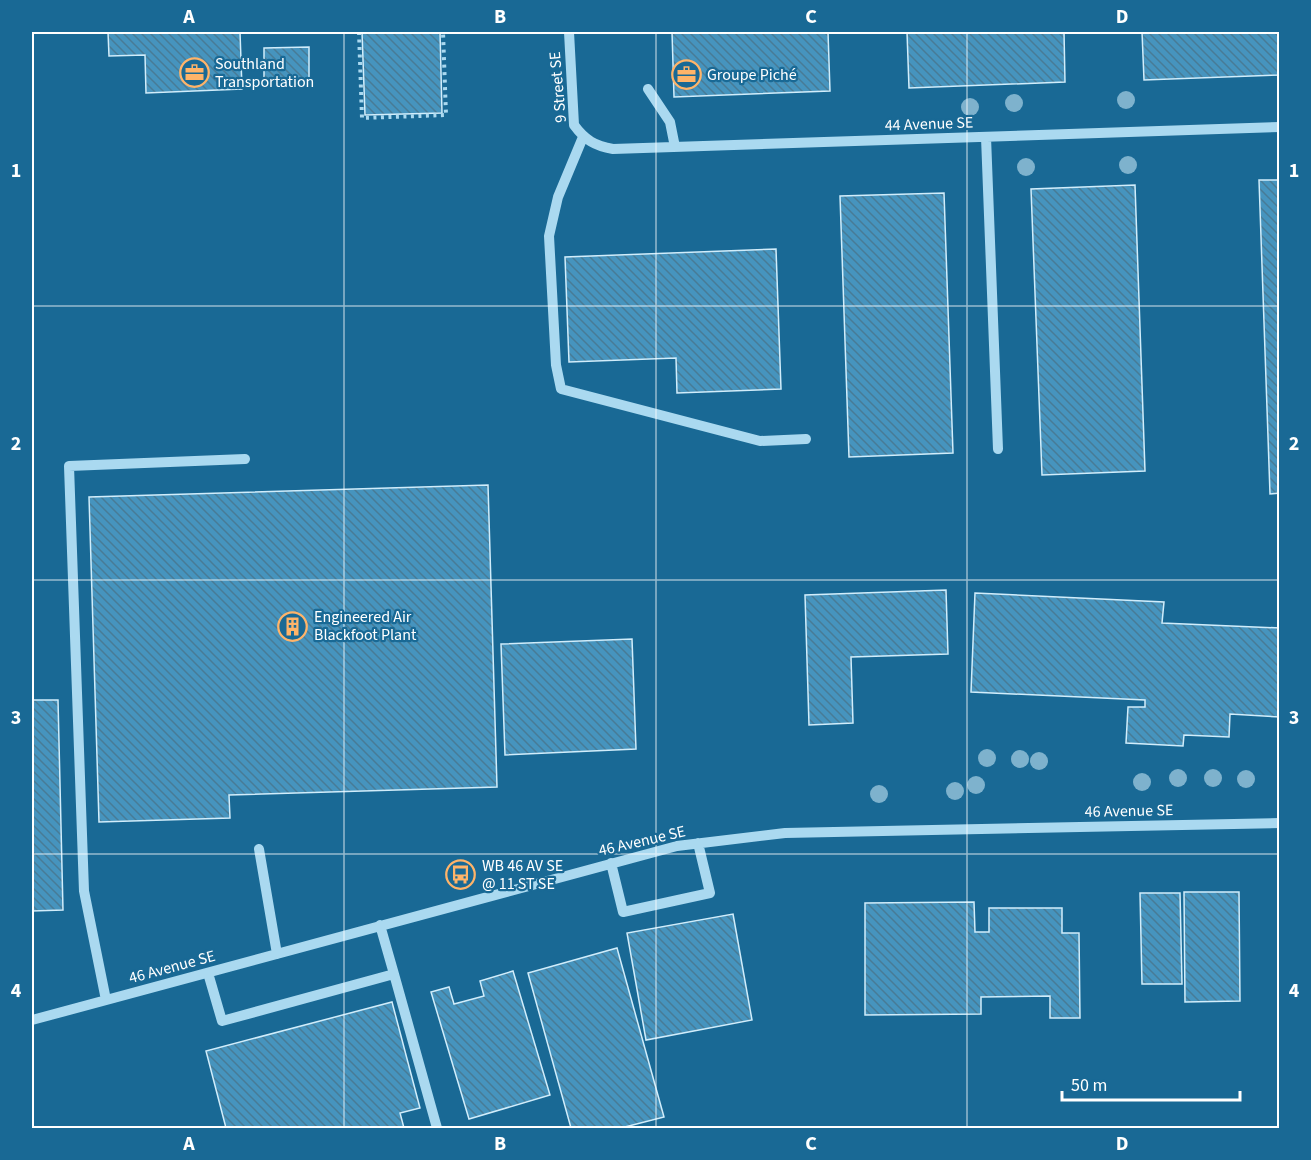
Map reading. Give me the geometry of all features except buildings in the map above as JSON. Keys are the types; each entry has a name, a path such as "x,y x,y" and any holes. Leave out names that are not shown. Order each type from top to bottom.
{"street":[{"name":"9 Street SE","path":"569,32 572,112 574,125 583,137"},
{"path":"648,90 670,122 675,147"},
{"name":"44 Avenue SE","path":"583,137 597,147 613,149 1280,127"},
{"path":"583,137 558,197 549,236 556,365 561,389 760,441 806,440"},
{"path":"986,137 998,450"},
{"path":"106,1000 84,891 69,466 245,459"},
{"name":"46 Avenue SE","path":"32,1020 677,846 786,833 1280,823"},
{"path":"611,863 623,912 710,893 698,843"},
{"path":"259,849 277,954"},
{"path":"380,925 437,1128"},
{"path":"208,973 222,1021 394,974"}],"path":[{"path":"359,32 362,118 446,115 443,32"}],"place":[{"name":"Southland Transportation","path":"194,73"},
{"name":"Groupe Piché","path":"686,75"},
{"name":"Engineered Air Blackfoot Plant","path":"293,626"},
{"name":"WB 46 AV SE @ 11 ST SE","path":"461,875"}]}
